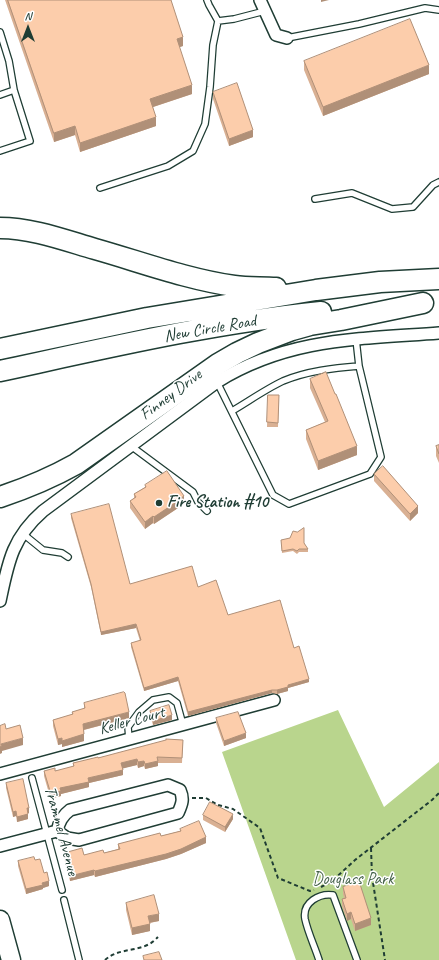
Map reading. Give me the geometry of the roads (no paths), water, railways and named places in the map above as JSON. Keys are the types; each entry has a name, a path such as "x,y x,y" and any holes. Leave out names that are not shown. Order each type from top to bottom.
{"highway":[{"path":"0,228 29,231 163,270 236,287 316,290 380,282 439,279"},
{"name":"New Circle Road","path":"0,349 147,318 316,290"},
{"path":"0,497 54,476 76,464 218,364 258,343 310,325 431,302"},
{"name":"New Circle Road","path":"0,371 224,326 294,315 431,302"}],"main road":[{"path":"0,920 6,952"}],"street":[{"path":"260,0 276,35 287,38"},
{"name":"Finney Drive","path":"0,601 13,550 22,533 31,522 43,510 217,382 248,365 273,355 301,347 356,339 439,333"},
{"name":"Keller Court","path":"0,774 274,700"},
{"path":"0,846 52,833 79,840 178,813 182,804 183,796 180,790 168,785 70,810 59,821 52,833"}],"lane":[{"path":"100,188 168,166 193,151 205,124 210,87 212,45 218,21 207,0"},
{"path":"287,38 359,24 425,8 439,10"},
{"path":"218,21 234,19 265,11"},
{"path":"0,32 9,61 14,90 30,142 0,151"},
{"path":"0,95 14,90"},
{"path":"315,200 352,193 392,209 413,208 433,185 439,182"},
{"path":"217,382 273,495 289,504 370,474 381,457 359,366 356,339"},
{"path":"232,411 284,381 331,369 359,366"},
{"path":"131,446 194,492 198,502 207,511"},
{"path":"22,533 43,550 62,553 68,557"},
{"path":"129,739 128,727 139,712 154,700 169,698 176,703 183,725"},
{"name":"Trammel Avenue","path":"32,778 52,833 62,890"},
{"path":"319,960 305,917 308,905 316,897 327,894 333,895 357,960"},
{"path":"64,900 79,960"}],"place":[{"name":"Fire Station #10","path":"159,503"}],"park label":[{"name":"Douglass Park","path":"353,880"}]}
